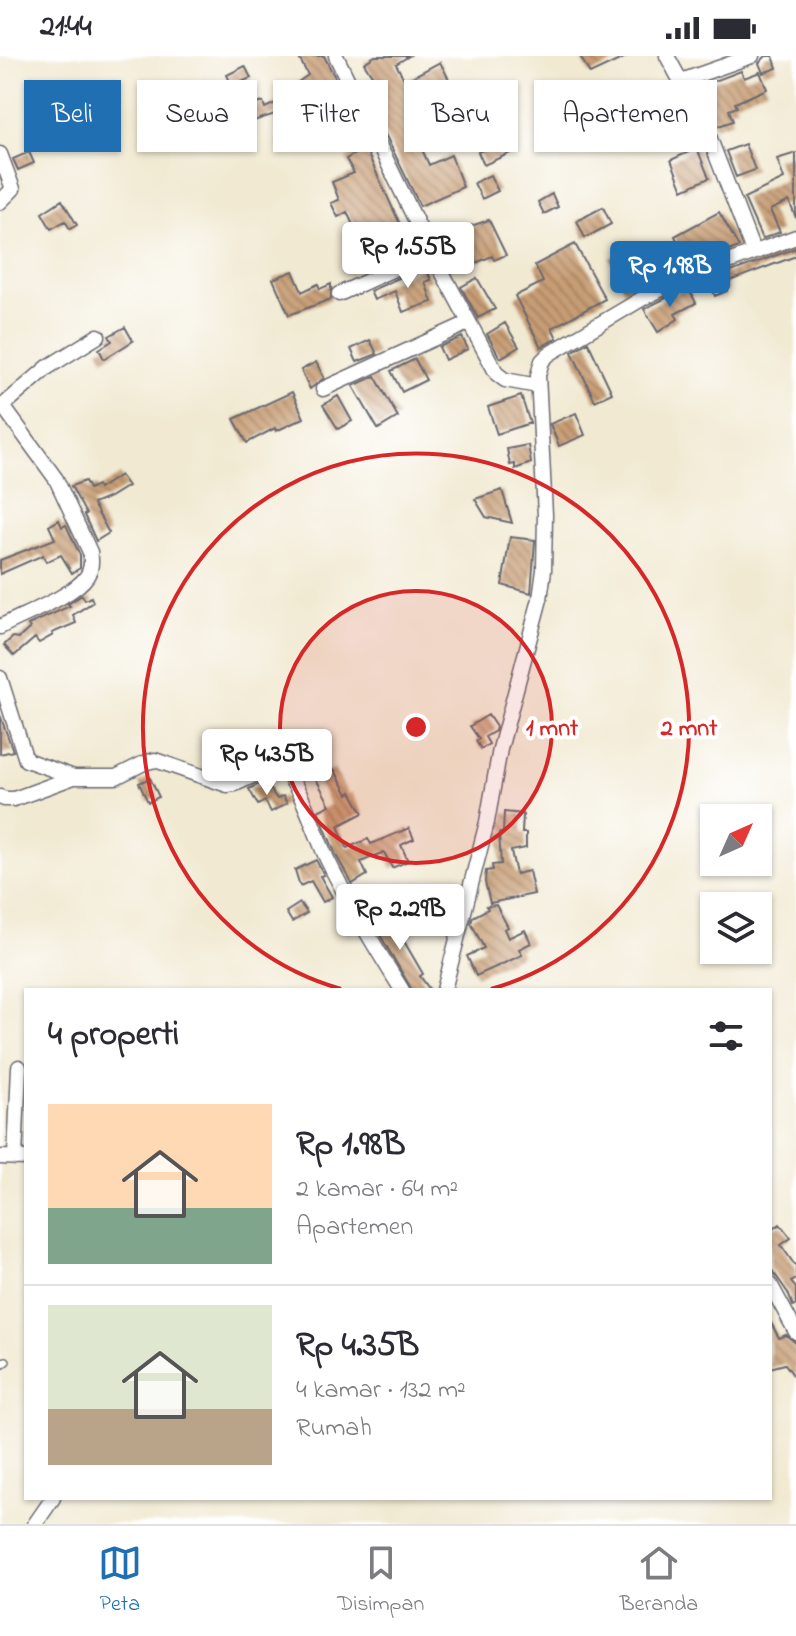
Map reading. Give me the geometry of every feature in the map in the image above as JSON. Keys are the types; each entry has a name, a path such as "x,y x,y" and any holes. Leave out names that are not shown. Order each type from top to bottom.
{"street":[{"path":"336,56 431,252 500,378 538,386"},
{"path":"667,56 680,80"},
{"path":"684,80 752,56"},
{"path":"715,152 753,251"},
{"path":"0,154 13,189 0,202"},
{"path":"446,988 487,822 500,749 540,599 545,515 538,386 542,361 645,297 753,251 796,237"},
{"path":"339,294 431,252"},
{"path":"323,389 468,323"},
{"path":"0,627 78,586 89,573 92,563 90,552 56,479 5,409 5,404 48,367 98,336"},
{"path":"0,678 26,760 74,777 116,777 155,760 231,785 279,764 294,785 360,921 401,988"},
{"path":"0,797 14,799 74,777"},
{"path":"14,1158 19,1067"},
{"path":"0,1106 17,1107"},
{"path":"772,1288 796,1332"},
{"path":"35,1524 52,1500"}],"building":[{"path":"298,56 324,56 336,80 301,80 308,75"},
{"path":"375,56 409,56 396,64 404,80 404,152 423,152 429,165 451,155 463,187 420,206 388,140 388,80 375,80 364,63"},
{"path":"580,56 628,56 590,74"},
{"path":"766,56 773,56 777,68 763,73 759,63"},
{"path":"440,62 449,80 407,80"},
{"path":"245,66 251,78 229,80 227,75"},
{"path":"741,71 744,78 760,72 767,89 735,103 737,107 729,110 733,121 717,127 717,80"},
{"path":"263,102 265,108 273,104 273,115 257,120 257,104"},
{"path":"745,144 755,170 736,177 726,151"},
{"path":"29,152 34,163 18,170 13,159"},
{"path":"358,152 367,152 406,237 374,251 366,232 358,236 347,212 338,217 331,203 339,200 332,182 354,173 346,159"},
{"path":"478,152 513,152 484,165"},
{"path":"688,152 699,152 709,178 683,190 671,160"},
{"path":"796,153 796,218 789,201 770,210 780,232 762,239 744,198 784,179 777,159"},
{"path":"490,175 498,191 482,199 474,183"},
{"path":"552,194 558,207 544,214 538,202"},
{"path":"62,200 77,225 70,229 65,221 51,229 42,213"},
{"path":"603,207 611,224 585,238 577,221"},
{"path":"719,212 739,247 641,284 643,287 634,292 632,288 624,292 610,258 627,251 629,257 651,248 653,253 677,241 675,236"},
{"path":"489,220 506,255 494,260 492,256 476,263 474,259 452,267 441,236"},
{"path":"575,244 605,299 552,328 557,338 541,347 515,296 543,282 535,265"},
{"path":"796,248 796,256 724,283 727,291 715,296 709,280"},
{"path":"377,250 381,260 357,268 354,259"},
{"path":"425,266 431,280 425,282 432,302 403,312 395,291 374,300 370,291"},
{"path":"293,271 302,292 318,284 320,289 331,284 331,299 289,315 273,279"},
{"path":"477,278 495,309 478,318 461,287"},
{"path":"688,287 696,303 675,314 678,319 658,332 644,309"},
{"path":"505,323 519,347 500,358 487,334"},
{"path":"125,327 133,341 104,359 99,349 112,341 109,336"},
{"path":"462,337 468,349 445,360 439,347"},
{"path":"370,340 377,354 357,362 351,349"},
{"path":"588,342 612,393 595,401 572,352"},
{"path":"415,359 426,380 402,392 391,371"},
{"path":"316,362 324,378 310,389 301,370"},
{"path":"375,376 398,417 378,429 353,386"},
{"path":"292,392 304,418 276,431 275,428 247,443 234,419"},
{"path":"338,396 352,421 338,429 323,405"},
{"path":"521,396 530,423 497,434 488,407"},
{"path":"576,413 585,435 559,446 550,424"},
{"path":"528,445 531,463 515,469 515,464 510,465 507,449"},
{"path":"120,475 128,486 93,504 109,533 96,541 71,486 85,481 89,489 97,485 99,489"},
{"path":"502,490 512,523 486,517 475,499"},
{"path":"59,520 62,527 66,525 80,555 80,568 72,573 61,555 46,562 43,555 0,574 0,560 55,539 49,526"},
{"path":"510,537 535,540 531,593 502,585"},
{"path":"82,595 85,600 91,597 93,602 73,615 76,623 52,633 39,643 35,638 14,656 4,645 13,637 19,638 30,628 28,625 70,606 68,604"},
{"path":"0,715 13,751 0,754"},
{"path":"488,715 496,727 485,737 489,744 481,749 476,741 479,739 470,726"},
{"path":"229,730 239,747 229,753 218,736"},
{"path":"310,746 317,757 297,769 290,757"},
{"path":"334,769 363,813 338,826 347,848 368,839 371,844 409,828 414,839 401,845 408,861 392,868 384,852 361,862 367,875 352,884 318,811 330,805 316,779"},
{"path":"150,778 159,797 148,802 139,783"},
{"path":"265,781 277,799 283,796 287,803 271,812 265,801 258,805 249,789"},
{"path":"504,812 523,814 522,833 526,833 526,848 511,851 516,874 529,871 534,894 490,903 486,871 493,870 492,865 501,864 499,833 503,833"},
{"path":"316,860 324,875 320,876 332,897 323,902 311,881 300,886 295,870"},
{"path":"449,885 456,900 446,904 449,910 439,914 436,909 418,919 409,902"},
{"path":"300,903 307,913 292,922 286,912"},
{"path":"496,905 508,927 504,929 508,938 525,930 531,943 519,949 522,955 476,976 467,956 484,948 471,923 473,917 488,909 486,906"},
{"path":"387,912 429,988 411,988 372,921"},
{"path":"780,1224 791,1238 781,1245 796,1267 796,1279 791,1282 796,1288 796,1305 793,1306 772,1270 772,1230"},
{"path":"772,1325 779,1338 786,1335 796,1343 796,1379 785,1364 772,1367"}]}
